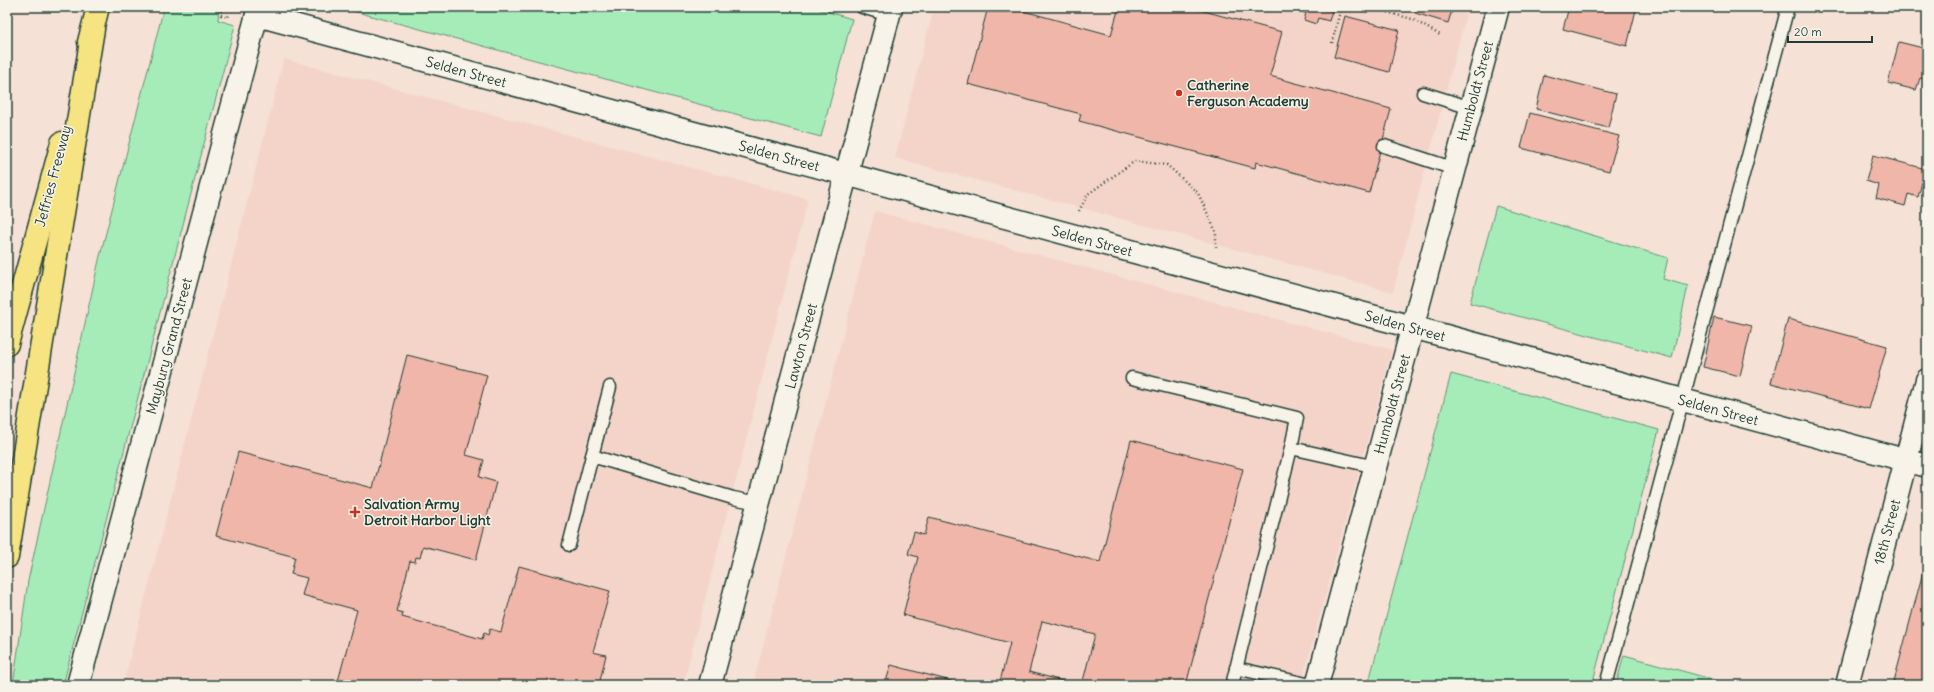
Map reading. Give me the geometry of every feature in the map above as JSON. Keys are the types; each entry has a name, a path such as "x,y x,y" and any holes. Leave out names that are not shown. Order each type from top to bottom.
{"highway":[{"name":"Jeffries Freeway","path":"7,344 98,7"},
{"path":"7,557 93,29"}],"street":[{"name":"Humboldt Street","path":"1317,685 1498,7"},
{"name":"Selden Street","path":"258,11 846,175 1927,466"},
{"name":"Maybury Grand Street","path":"78,685 258,11"},
{"name":"Lawton Street","path":"710,685 890,11"},
{"name":"18th Street","path":"1847,685 1927,380"}],"lane":[{"path":"862,7 890,11"},
{"path":"1606,685 1788,7"},
{"path":"1423,93 1471,108"},
{"path":"1384,146 1455,169"},
{"path":"1132,378 1297,418 1291,448 1232,685"},
{"path":"568,545 610,387"},
{"path":"1291,448 1376,467"},
{"path":"592,456 758,504"},
{"path":"1236,668 1311,685"}],"path":[{"path":"222,7 221,15 228,17 230,12"},
{"path":"1332,43 1341,7"},
{"path":"1368,7 1412,19 1440,35"},
{"path":"1066,234 1088,194 1135,161 1167,165 1198,193 1216,232 1217,275"}],"shaded area":[{"name":"Catherine Ferguson Academy","path":"934,7 1468,7 1393,292 895,158"},
{"path":"284,59 808,199 683,685 123,685"},
{"path":"875,211 1392,350 1301,685 753,685"}],"green space":[{"path":"164,7 219,7 218,20 235,25 63,685 13,685 28,581 99,260"},
{"path":"338,7 812,7 852,19 821,137"},
{"path":"1496,206 1668,258 1663,279 1688,286 1672,358 1470,303"},
{"path":"1451,374 1659,430 1592,685 1368,685"},
{"path":"1624,655 1733,685 1616,685"}],"building":[{"path":"988,7 1009,7 1111,35 1119,7 1189,7 1282,32 1270,76 1391,109 1369,193 1256,162 1255,168 1079,121 1081,114 968,84"},
{"path":"1300,7 1317,7 1332,11 1329,21 1318,18 1316,24 1304,20 1306,13 1299,11"},
{"path":"1417,7 1453,7 1448,23 1415,13"},
{"path":"1569,7 1625,7 1636,10 1627,46 1563,29"},
{"path":"1345,16 1399,30 1389,72 1334,57"},
{"path":"1899,42 1927,49 1927,80 1920,78 1916,90 1888,83"},
{"path":"1544,75 1616,94 1608,128 1536,109"},
{"path":"1530,113 1619,136 1609,171 1521,148"},
{"path":"1873,155 1926,169 1918,197 1908,194 1905,206 1876,198 1879,185 1866,181"},
{"path":"1714,317 1752,326 1740,376 1703,367"},
{"path":"1788,319 1887,346 1869,409 1771,383"},
{"name":"Salvation Army Detroit Harbor Light","path":"407,355 487,375 466,455 484,460 479,477 496,482 476,560 423,546 420,558 416,557 415,562 410,561 397,611 403,613 402,617 482,639 484,633 488,635 490,629 501,632 519,566 610,591 593,652 606,655 599,685 337,685 357,610 302,595 307,578 291,574 295,557 216,536 238,452 373,488"},
{"path":"1131,440 1243,469 1186,685 1082,685 1095,634 1042,621 1029,672 1078,685 999,685 1010,643 903,615 918,557 908,554 914,532 924,535 929,517 1100,562"},
{"path":"1927,557 1927,685 1893,685"},
{"path":"891,665 966,685 885,685"}],"place":[{"name":"Catherine Ferguson Academy","path":"1179,93"},
{"name":"Salvation Army Detroit Harbor Light","path":"355,512"}]}
